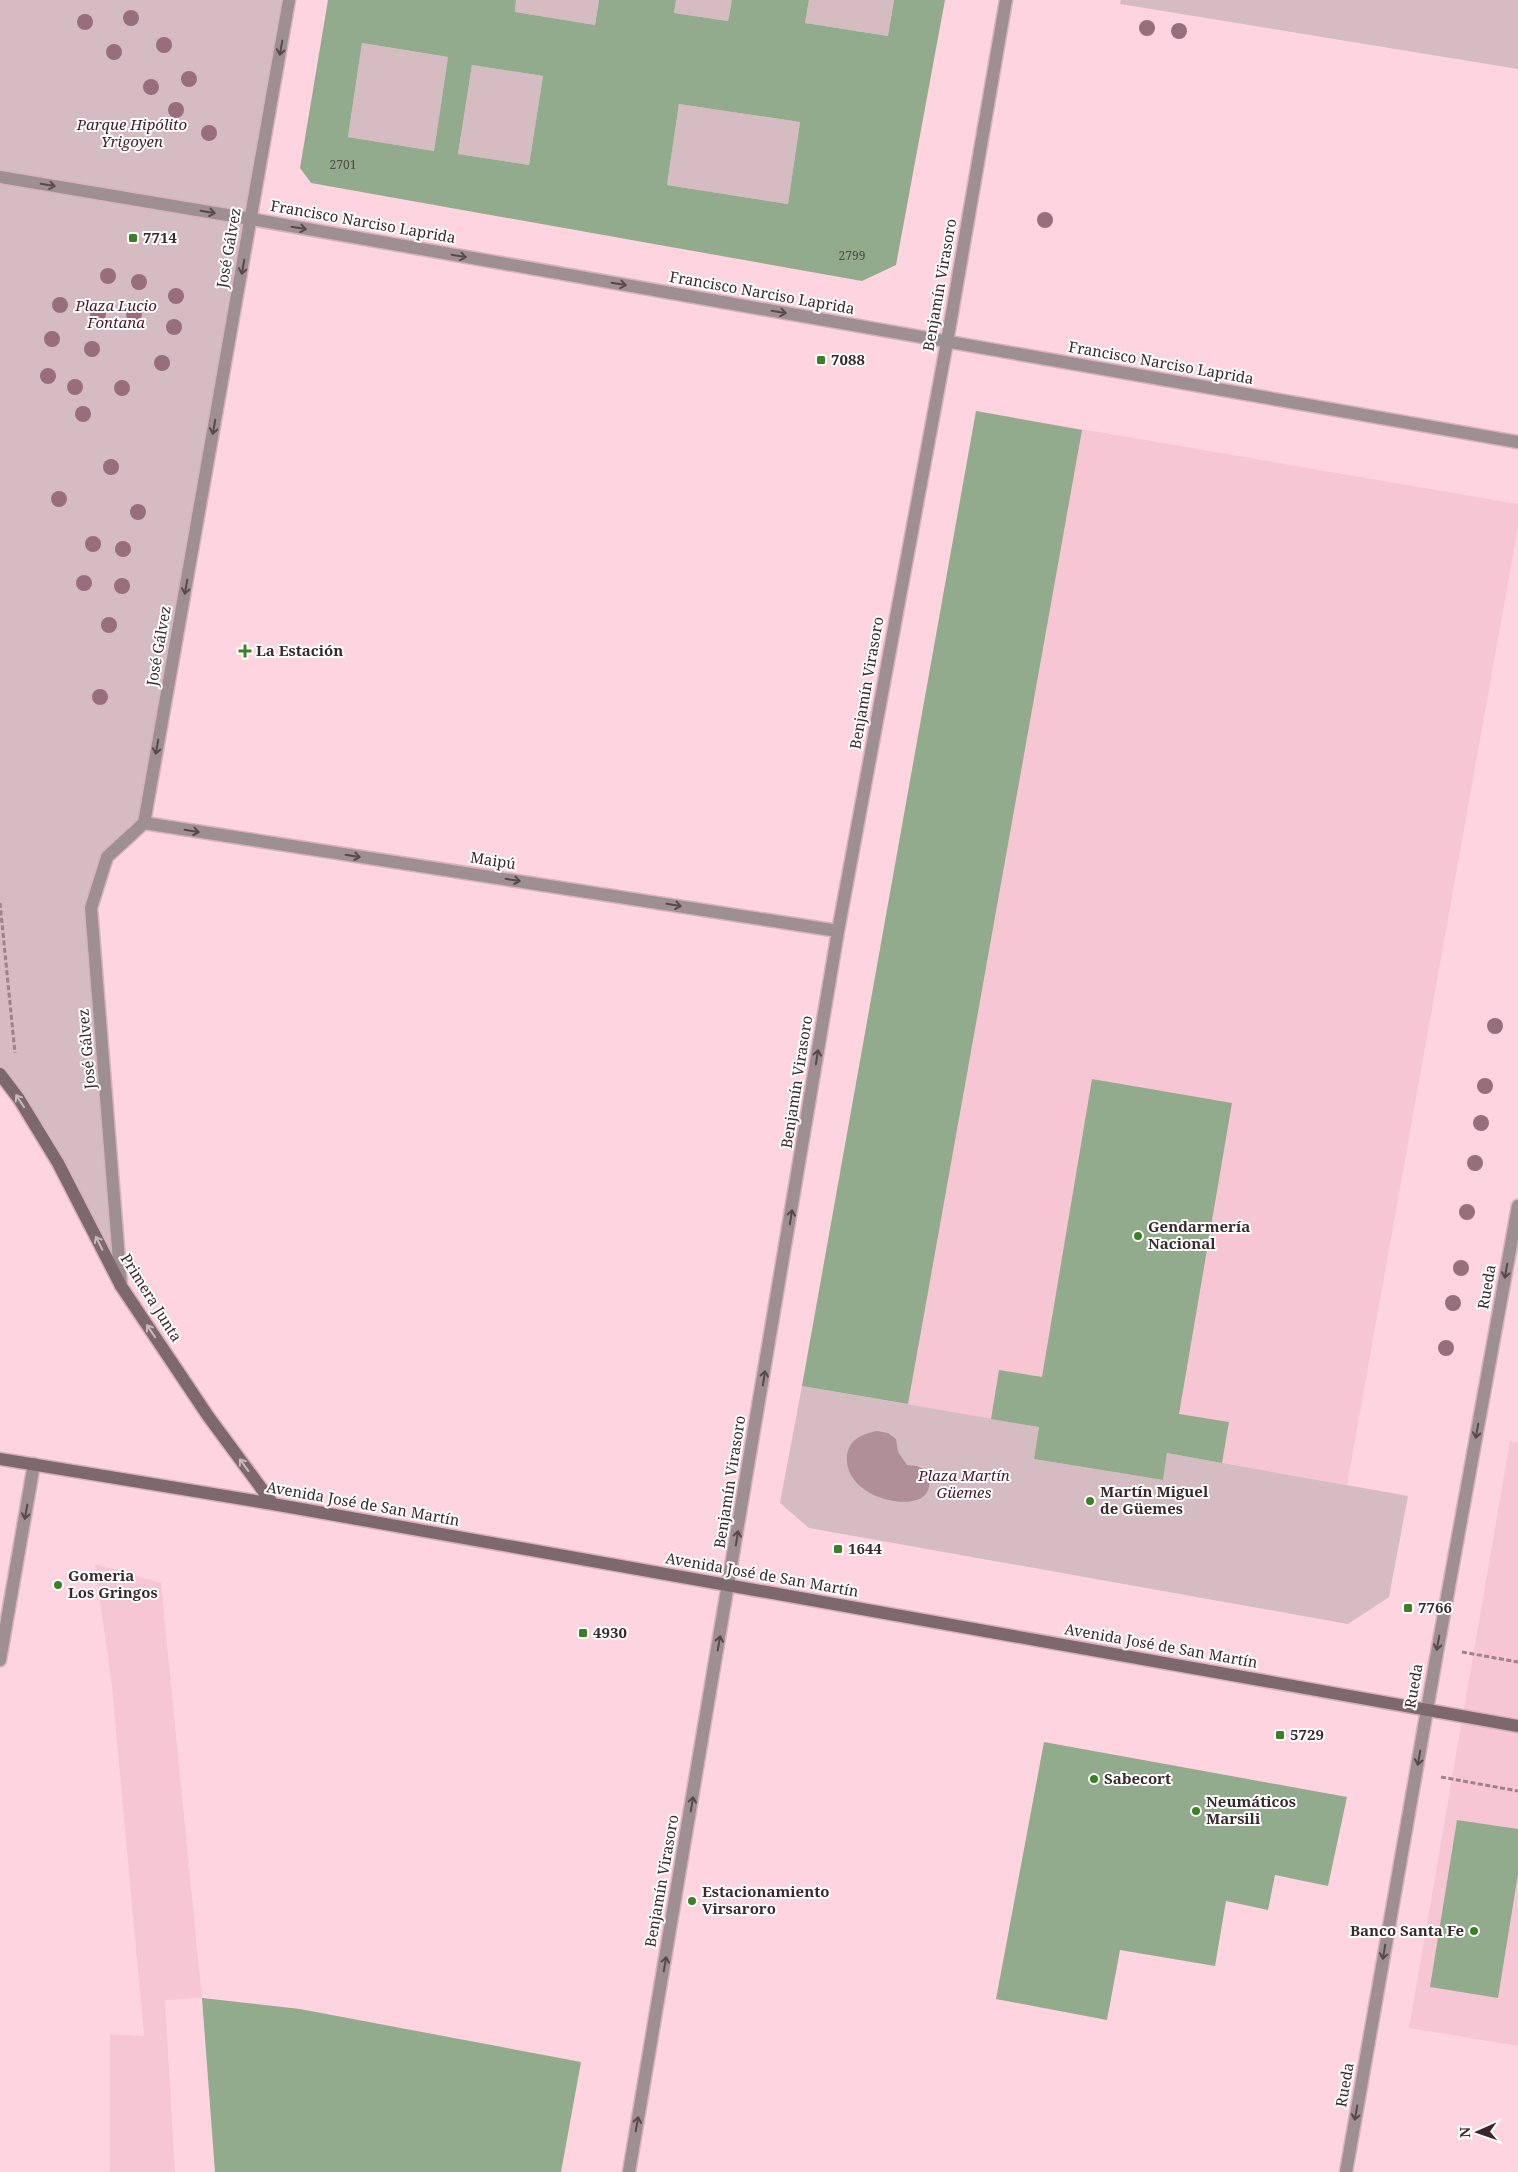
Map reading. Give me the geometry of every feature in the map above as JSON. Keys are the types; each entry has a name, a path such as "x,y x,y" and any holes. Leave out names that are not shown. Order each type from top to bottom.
{"main road":[{"name":"Primera Junta","path":"0,1074 19,1099 58,1163 121,1286 208,1416 272,1504"},
{"name":"Avenida José de San Martín","path":"0,1459 272,1504 1518,1726"}],"street":[{"name":"José Gálvez","path":"121,1286 91,908 107,857 144,823 289,0"},
{"name":"Benjamín Virasoro","path":"629,2172 838,931 947,342 1006,0"},
{"name":"Francisco Narciso Laprida","path":"0,177 251,219 1518,442"},
{"name":"Maipú","path":"144,823 838,931"},
{"name":"Rueda","path":"1346,2172 1518,1206"},
{"path":"0,1660 34,1464"}],"path":[{"path":"0,903 19,1099"},
{"path":"1438,1647 1518,1662"},
{"path":"1416,1772 1518,1791"}],"shaded area":[{"path":"976,411 1518,504 1518,527 1347,1485 1168,1453 1163,1480 1034,1459 1039,1427 802,1386"},
{"path":"877,1431 888,1433 896,1439 898,1452 907,1465 917,1466 927,1471 929,1488 922,1497 911,1501 898,1502 868,1492 856,1483 849,1470 847,1455 849,1449 858,1438"},
{"path":"1510,1441 1518,1442 1518,2046 1409,2028"},
{"path":"95,1564 161,1583 202,1998 165,2000 175,2172 110,2172 110,2034 144,2036 112,1687"}],"green space":[{"name":"Plaza Lucio Fontana","path":"0,0 289,0 144,823 107,857 91,908 121,1286 58,1163 0,1074"},
{"path":"516,0 599,0 595,25 515,12"},
{"path":"676,0 732,0 728,21 674,13"},
{"path":"809,0 894,0 888,36 805,23"},
{"path":"1121,0 1518,0 1518,69 1120,4"},
{"path":"362,43 448,57 434,151 348,137"},
{"path":"472,65 543,76 529,165 458,154"},
{"path":"679,104 800,122 788,204 667,185"},
{"name":"Plaza Martín Güemes","path":"802,1386 1039,1427 1034,1459 1163,1480 1167,1453 1408,1496 1389,1597 1348,1624 809,1528 780,1503"}],"building":[{"path":"328,0 516,0 515,12 595,25 599,0 676,0 674,13 728,21 732,0 809,0 805,23 888,36 894,0 945,0 896,265 862,281 311,183 300,168","holes":["362,43 448,57 434,151 348,137","472,65 543,76 529,165 458,154","679,104 800,122 788,204 667,185"]},
{"path":"976,411 1082,430 908,1404 802,1386"},
{"name":"Gendarmería Nacional","path":"1092,1079 1232,1103 1179,1414 1229,1422 1222,1463 1167,1453 1163,1480 1034,1459 1039,1427 991,1419 999,1370 1042,1377"},
{"path":"1044,1742 1347,1797 1328,1886 1275,1875 1268,1910 1226,1901 1215,1966 1120,1950 1107,2020 996,1999"},
{"name":"Banco Santa Fe","path":"1457,1820 1518,1829 1518,1874 1498,1998 1430,1987"},
{"path":"202,1998 300,2009 581,2062 561,2172 215,2172"}],"place":[{"name":"7714","path":"133,238"},
{"name":"7088","path":"821,360"},
{"name":"La Estación","path":"245,651"},
{"name":"Gendarmería Nacional","path":"1138,1236"},
{"name":"Martín Miguel de Güemes","path":"1090,1501"},
{"name":"1644","path":"838,1549"},
{"name":"Gomeria Los Gringos","path":"58,1585"},
{"name":"7766","path":"1408,1608"},
{"name":"4930","path":"583,1633"},
{"name":"5729","path":"1280,1735"},
{"name":"Sabecort","path":"1094,1779"},
{"name":"Neumáticos Marsili","path":"1196,1811"},
{"name":"Estacionamiento Virsaroro","path":"692,1901"},
{"name":"Banco Santa Fe","path":"1474,1931"}],"park label":[{"name":"Parque Hipólito Yrigoyen","path":"132,134"}]}
